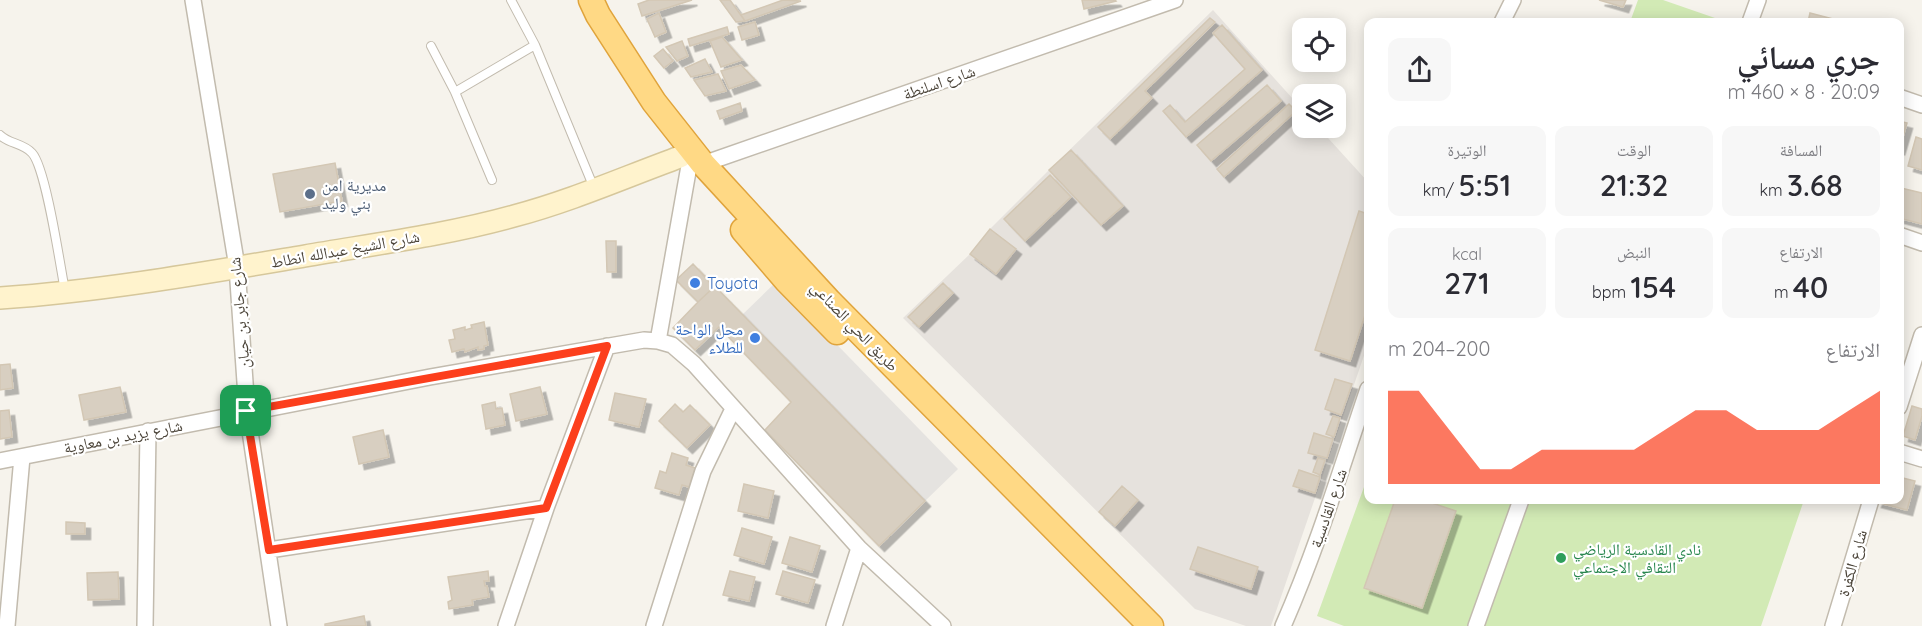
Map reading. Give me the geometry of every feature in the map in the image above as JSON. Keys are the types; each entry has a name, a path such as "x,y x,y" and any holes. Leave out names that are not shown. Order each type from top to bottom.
{"highway":[{"name":"طريق الحي الصناعي","path":"577,0 644,110 691,162 1151,626"},
{"name":"طريق الحي الصناعي","path":"591,0 598,15 691,162 786,280 967,459 1129,626"}],"main road":[{"name":"شارع الشيخ عبدالله انطاط","path":"0,298 65,292 237,267 464,229 516,216 594,189 691,162"}],"street":[{"name":"شارع جابر بن حيان","path":"193,0 237,267 246,411 279,626"},
{"name":"شارع اسلنطة","path":"691,162 1175,0"},
{"path":"1504,18 1514,0"},
{"path":"1751,18 1758,0"},
{"path":"1904,99 1922,105"},
{"path":"691,162 658,341 672,345 693,364 860,548 943,626"},
{"path":"1904,237 1922,243"},
{"path":"1904,391 1922,335"},
{"name":"شارع يزيد بن معاوية","path":"0,461 246,411 607,346 644,340 658,341"},
{"path":"506,626 546,508 607,346"},
{"name":"شارع القادسية","path":"1284,626 1323,523 1364,402"},
{"path":"654,626 703,471 733,409"},
{"path":"145,626 148,431"},
{"path":"1904,454 1922,459"},
{"path":"7,626 21,457"},
{"path":"1476,626 1520,504"},
{"name":"شارع الكفرة","path":"1833,626 1870,504"},
{"path":"269,550 546,508"},
{"path":"834,626 860,548"}],"lane":[{"path":"511,0 535,45 594,189"},
{"path":"454,92 535,45"},
{"path":"431,46 454,92 492,180"},
{"path":"0,135 28,149 40,166 65,292"}],"shaded area":[{"path":"1213,10 1292,98 1292,138 1328,138 1364,178 1364,356 1271,626 1246,626 1195,609 903,318 970,254 990,229"},
{"path":"776,282 958,469 925,501 742,315"}],"green space":[{"path":"1638,0 1663,0 1715,18 1631,18"},
{"name":"نادي القادسية الرياضي التقافي الاجتماعي","path":"1364,487 1364,504 1803,504 1761,626 1344,626 1317,616"}],"building":[{"path":"649,0 692,0 642,16 638,4"},
{"path":"720,0 730,0 745,21 736,22"},
{"path":"783,0 801,1 745,21 741,15"},
{"path":"1082,0 1115,0 1116,1 1084,9"},
{"path":"1599,0 1626,0 1623,7"},
{"path":"659,13 666,32 655,37 647,19"},
{"path":"1810,13 1829,18 1809,18"},
{"path":"1210,18 1215,22 1145,91 1152,98 1110,139 1098,127"},
{"path":"755,22 759,35 742,40 738,27"},
{"path":"1222,25 1262,70 1186,137 1163,111 1170,105 1185,122 1245,69 1213,33"},
{"path":"727,27 729,34 690,46 688,39"},
{"path":"722,37 742,60 721,67 710,41"},
{"path":"682,41 688,56 677,61 666,47"},
{"path":"663,49 673,61 664,68 654,56"},
{"path":"705,59 712,72 691,77 685,68"},
{"path":"741,65 755,80 729,89 721,71"},
{"path":"718,74 726,91 705,96 694,80"},
{"path":"1267,85 1281,101 1211,161 1197,145"},
{"path":"740,103 742,111 720,119 717,111"},
{"path":"1289,104 1292,107 1292,115 1224,177 1217,169"},
{"path":"1916,137 1922,139 1922,170 1908,166"},
{"path":"1071,150 1123,206 1101,225 1049,170"},
{"path":"335,163 342,201 280,212 273,174"},
{"path":"1050,175 1071,197 1025,241 1004,219"},
{"path":"1904,189 1922,193 1922,224 1904,219"},
{"path":"1359,211 1364,213 1364,318 1350,361 1315,350"},
{"path":"990,229 1016,249 996,274 970,254"},
{"path":"606,241 616,241 616,272 607,272"},
{"path":"693,264 925,501 879,546 765,430 791,402 719,327 695,350 673,328 698,302 676,280"},
{"name":"Toyota","path":"693,264 714,287 698,302 676,280"},
{"path":"943,283 953,293 919,327 908,317"},
{"path":"484,322 488,345 484,346 484,349 478,350 478,347 465,352 464,349 452,352 449,340 455,339 453,330 465,327 465,330 472,328 471,325"},
{"path":"10,364 13,388 0,390 0,365"},
{"path":"1335,379 1352,384 1341,415 1325,409"},
{"path":"120,387 126,412 84,420 79,395"},
{"path":"540,387 547,414 516,421 510,394"},
{"path":"615,393 646,399 639,427 609,420"},
{"path":"495,402 496,409 502,408 505,425 486,429 482,405"},
{"path":"675,404 683,412 690,405 710,425 687,448 659,421"},
{"path":"1912,406 1922,409 1915,440 1904,436"},
{"path":"9,410 12,437 0,439 0,411"},
{"path":"1333,416 1340,418 1334,437 1326,434"},
{"path":"383,430 389,457 359,464 353,437"},
{"path":"1314,433 1333,439 1327,458 1308,453"},
{"path":"672,453 688,458 686,465 695,468 689,487 682,485 679,495 655,488 660,471 666,473"},
{"path":"1318,458 1325,460 1320,475 1313,472"},
{"path":"1299,470 1320,477 1315,493 1293,486"},
{"path":"1904,478 1915,481 1907,510 1884,504 1904,504"},
{"path":"744,484 774,491 768,518 738,511"},
{"path":"1122,486 1138,500 1115,526 1099,512"},
{"path":"1394,504 1435,504 1456,511 1422,608 1364,588"},
{"path":"66,522 85,523 85,534 66,534"},
{"path":"742,528 772,537 764,564 734,555"},
{"path":"790,537 820,546 812,572 782,563"},
{"path":"1198,547 1258,567 1251,589 1190,569"},
{"path":"488,571 489,581 484,581 489,597 472,600 473,605 449,609 448,602 452,600 448,577"},
{"path":"730,571 755,577 749,601 723,595"},
{"path":"783,571 815,580 808,603 776,594"},
{"path":"118,572 119,599 88,600 87,573"},
{"path":"364,616 366,626 325,626 325,624"}],"place":[{"name":"مديرية امن بني وليد","path":"310,194"},
{"name":"Toyota","path":"695,283"},
{"name":"محل الواحة للطلاء","path":"755,338"},
{"name":"نادي القادسية الرياضي التقافي الاجتماعي","path":"1561,558"}],"route":[{"path":"607,346 546,508 269,550 246,411 430,377 607,346"}]}
